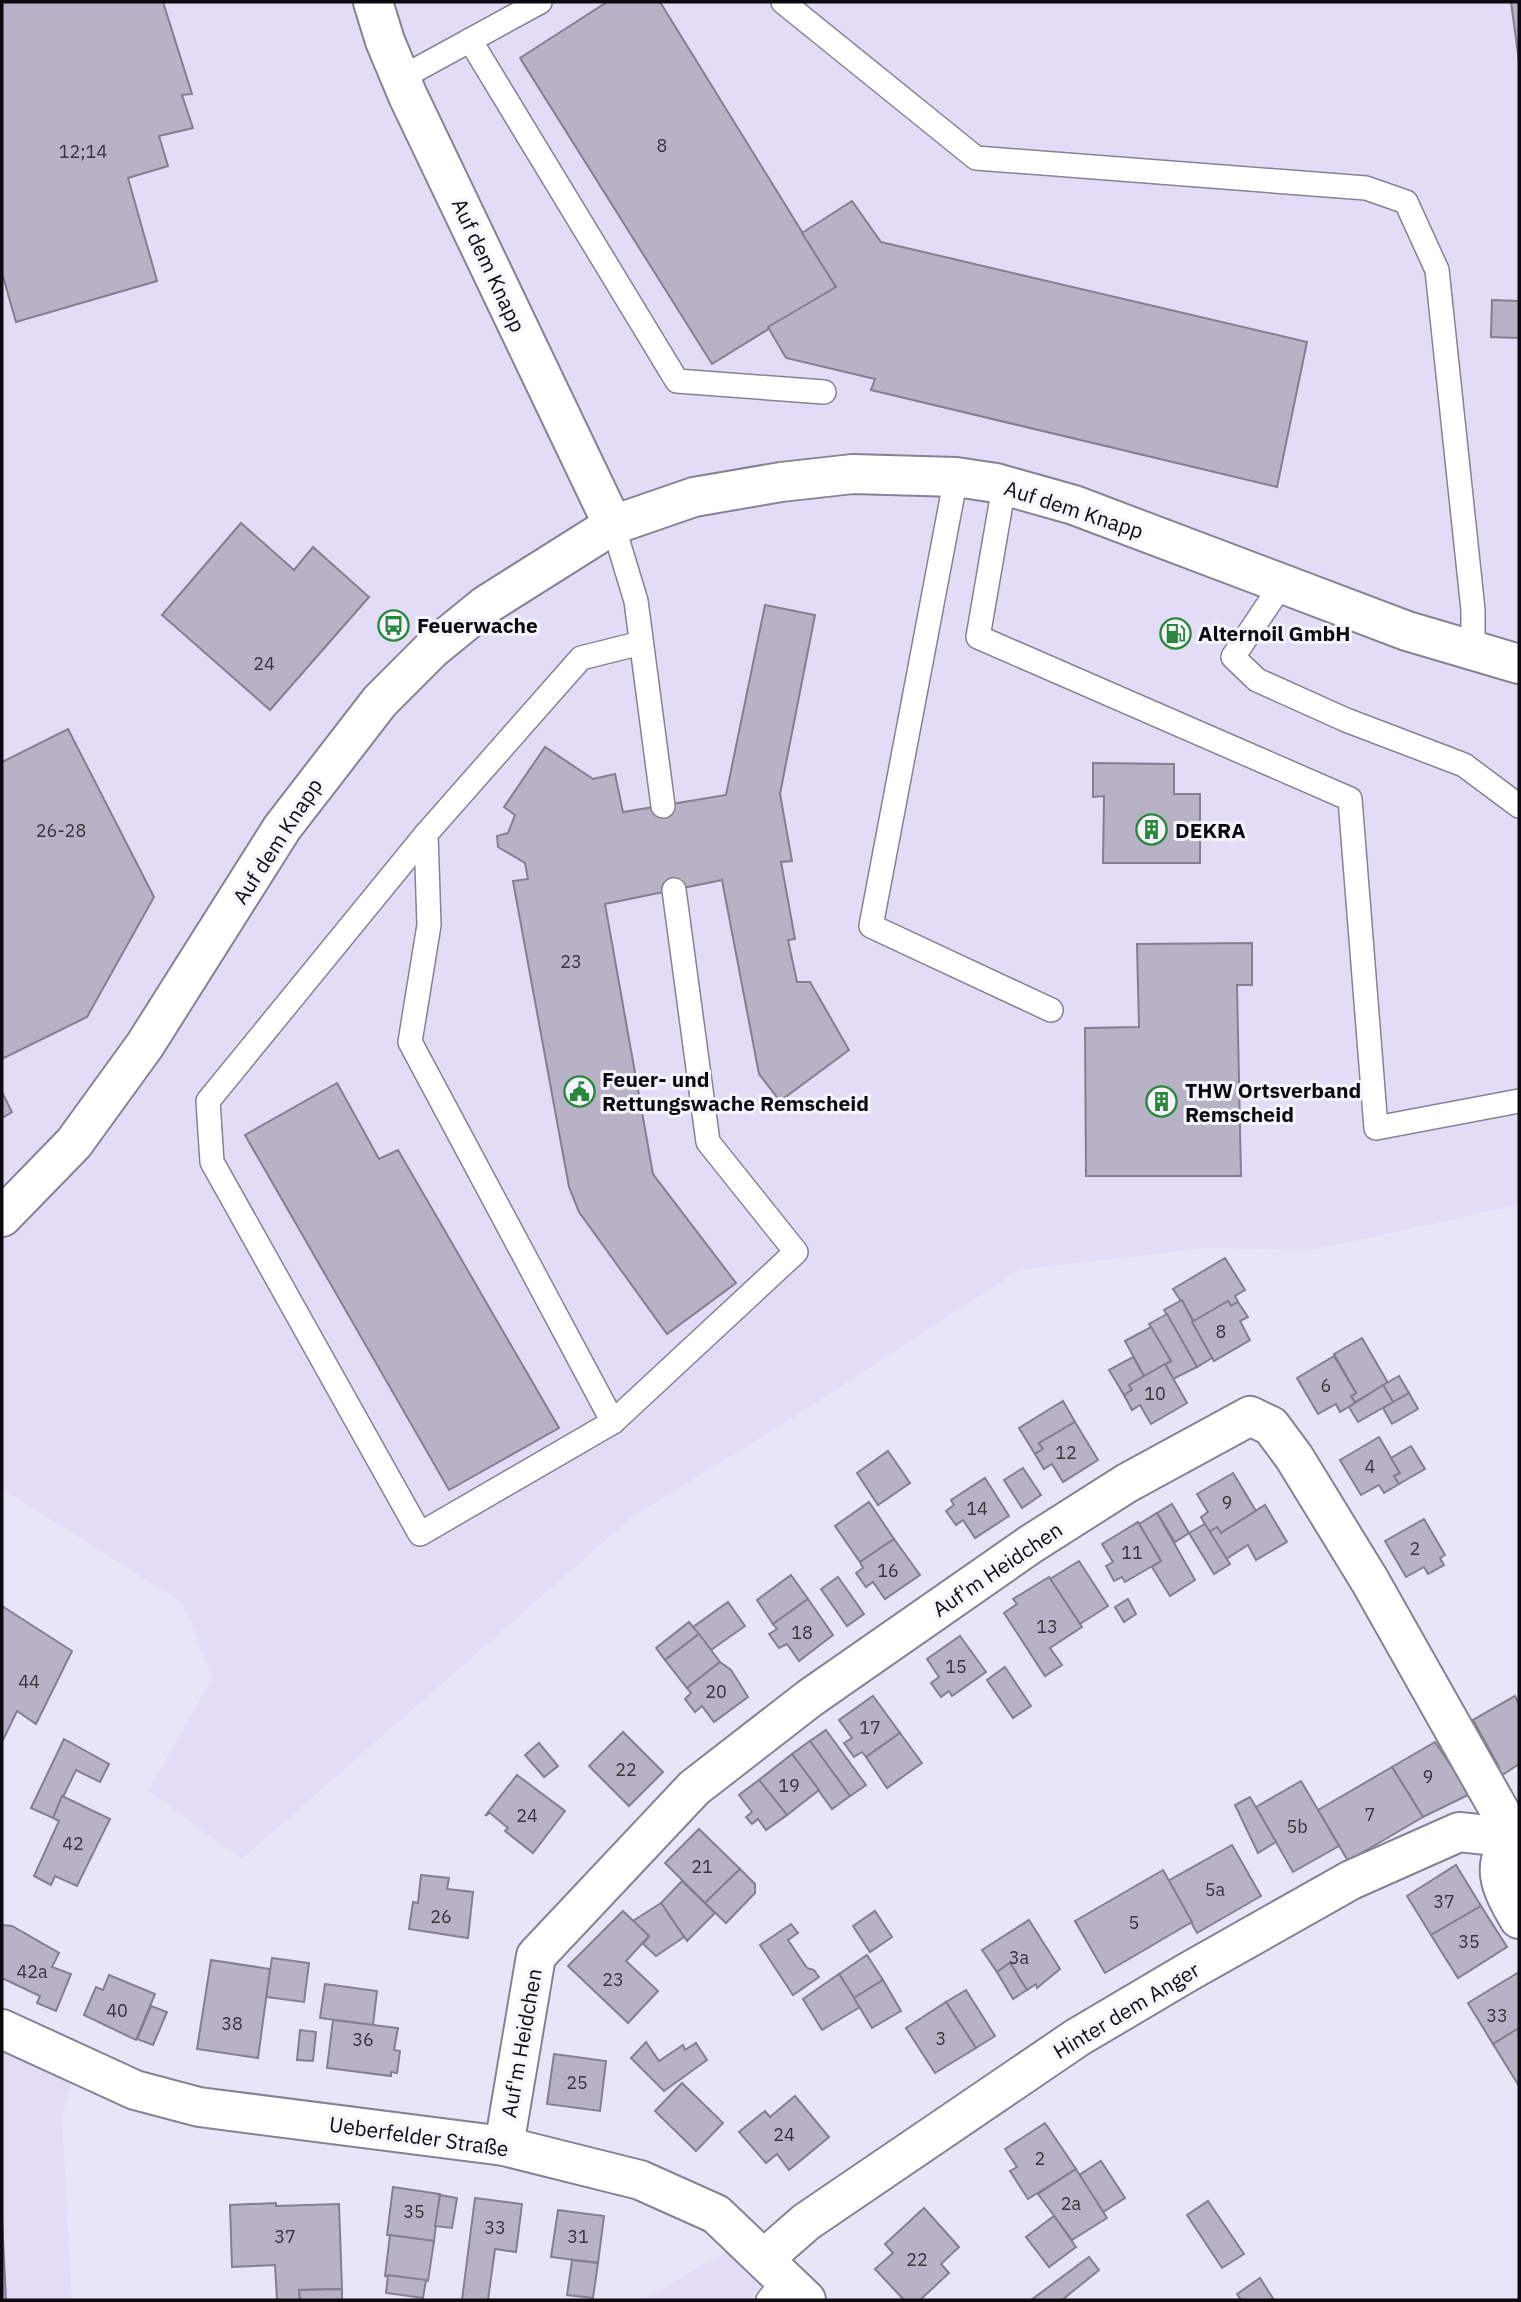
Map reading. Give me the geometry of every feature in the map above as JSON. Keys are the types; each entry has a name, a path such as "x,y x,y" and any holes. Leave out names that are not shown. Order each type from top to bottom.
{"street":[{"name":"Auf dem Knapp","path":"373,2 401,78 613,525"},
{"name":"Auf dem Knapp","path":"2,1217 74,1143 145,1045 282,828 380,701 432,649 486,605 613,525 694,497 781,482 853,474 956,477 1004,486 1074,505 1407,631 1519,664"},
{"name":"Auf'm Heidchen","path":"504,2146 536,1956 694,1788 800,1705 1031,1544 1127,1483 1250,1416 1271,1426 1294,1457 1370,1581 1517,1837"},
{"name":"Hinter dem Anger","path":"781,2284 806,2222 1078,2037 1351,1881 1459,1832 1517,1837"},
{"path":"1517,1837 1505,1848 1499,1863 1501,1887 1519,1919"},
{"name":"Ueberfelder Straße","path":"2,2029 135,2090 199,2107 504,2146 640,2180 716,2214 781,2284"}],"lane":[{"path":"401,78 540,2"},
{"path":"783,2 976,158 1366,188 1406,202 1437,270 1473,610 1473,652"},
{"path":"470,40 677,381 824,391"},
{"path":"956,477 871,926 1051,1010"},
{"path":"1004,486 978,637 1350,799 1376,1128 1519,1101"},
{"path":"613,525 636,601 663,806"},
{"path":"1282,584 1233,657 1257,680 1346,720 1464,765 1519,806"},
{"path":"641,643 581,658 426,834 208,1101 212,1162 419,1534 613,1422 796,1252 708,1142 674,890"},
{"path":"426,834 429,925 410,1042 613,1422"}],"shaded area":[{"path":"2,2 1519,2 1519,1205 1312,1250 1206,1248 1019,1270 794,1417 632,1517 242,1859 148,1791 212,1678 183,1603 2,1489"},
{"path":"2,2038 73,2078 62,2116 72,2300 2,2300"},
{"path":"733,2248 782,2300 642,2300"}],"building":[{"path":"2,2 163,2 192,94 182,95 193,128 159,136 168,166 128,178 157,281 16,322 2,273"},
{"path":"607,2 660,2 836,287 712,364 520,58"},
{"path":"1511,2 1519,2 1519,61"},
{"path":"852,201 881,242 1307,342 1277,487 871,390 875,379 786,358 768,327 836,287 802,233"},
{"path":"1492,300 1519,301 1519,338 1491,337"},
{"path":"241,523 294,570 313,547 369,597 270,710 162,615"},
{"path":"765,605 815,615 780,794 792,861 781,862 795,939 788,940 797,982 810,982 849,1050 780,1101 759,1074 722,880 605,904 653,1174 736,1283 667,1334 579,1212 569,1187 513,881 528,879 525,863 498,847 497,836 508,833 515,815 504,807 545,747 593,779 615,774 623,812 726,795"},
{"path":"68,729 154,897 87,1017 2,1059 2,762"},
{"name":"DEKRA","path":"1093,763 1174,764 1174,794 1200,794 1200,863 1103,863 1104,796 1093,797"},
{"name":"THW Ortsverband Remscheid","path":"1252,943 1252,985 1237,985 1241,1176 1086,1176 1085,1028 1139,1027 1137,944"},
{"path":"337,1083 379,1159 398,1150 559,1428 449,1490 245,1135"},
{"path":"2,1092 12,1112 2,1118"},
{"path":"1225,1258 1245,1290 1235,1296 1238,1302 1231,1306 1228,1301 1194,1321 1173,1289"},
{"path":"1182,1300 1212,1358 1197,1367 1164,1310"},
{"path":"1228,1301 1231,1306 1238,1302 1248,1317 1240,1321 1250,1340 1214,1361 1192,1322"},
{"path":"1167,1314 1197,1367 1173,1379 1165,1364 1171,1361 1149,1324"},
{"path":"1151,1327 1171,1361 1144,1376 1125,1341"},
{"path":"1362,1338 1388,1383 1355,1402 1351,1396 1356,1393 1334,1354"},
{"path":"1334,1356 1356,1393 1351,1396 1355,1403 1340,1412 1336,1404 1318,1414 1297,1378"},
{"path":"1133,1357 1144,1376 1129,1385 1132,1390 1124,1395 1109,1370"},
{"path":"1165,1364 1187,1403 1151,1424 1140,1405 1132,1410 1124,1395 1132,1390 1129,1385"},
{"path":"1399,1376 1409,1393 1393,1402 1383,1385"},
{"path":"1383,1385 1393,1402 1358,1422 1349,1407"},
{"path":"1409,1393 1418,1409 1392,1424 1383,1408"},
{"path":"1063,1401 1075,1422 1039,1443 1043,1449 1035,1454 1019,1428"},
{"path":"1075,1422 1098,1460 1063,1482 1052,1464 1044,1469 1035,1454 1043,1449 1039,1443"},
{"path":"1379,1437 1400,1473 1394,1476 1399,1484 1384,1493 1379,1485 1361,1495 1340,1460"},
{"path":"1411,1446 1425,1469 1399,1484 1394,1476 1400,1473 1391,1458"},
{"path":"888,1451 910,1483 878,1505 857,1473"},
{"path":"1023,1468 1041,1495 1022,1508 1004,1480"},
{"path":"1233,1473 1256,1511 1221,1533 1217,1527 1209,1532 1201,1517 1208,1512 1197,1494"},
{"path":"985,1478 1009,1516 975,1538 963,1520 956,1525 946,1511 954,1505 951,1500"},
{"path":"869,1502 894,1539 860,1562 835,1526"},
{"path":"1172,1504 1189,1533 1175,1542 1157,1513"},
{"path":"1265,1505 1287,1542 1256,1560 1248,1545 1226,1559 1209,1532 1217,1527 1221,1533"},
{"path":"1157,1513 1195,1580 1170,1596 1152,1567 1161,1561 1139,1524"},
{"path":"1424,1519 1445,1555 1440,1558 1444,1565 1428,1574 1424,1567 1406,1577 1385,1541"},
{"path":"1138,1522 1161,1561 1125,1582 1122,1577 1114,1581 1106,1566 1113,1562 1102,1544"},
{"path":"1205,1524 1230,1564 1214,1574 1189,1533"},
{"path":"894,1539 920,1575 885,1599 873,1582 866,1587 856,1573 863,1568 860,1562"},
{"path":"1079,1561 1108,1606 1080,1624 1050,1579"},
{"path":"791,1575 808,1599 773,1624 757,1600"},
{"path":"838,1577 864,1614 847,1626 821,1589"},
{"path":"1049,1577 1082,1627 1050,1648 1062,1665 1045,1676 1004,1613 1017,1604 1013,1599"},
{"path":"808,1599 833,1635 799,1661 787,1644 779,1648 769,1634 777,1629 773,1624"},
{"path":"1128,1599 1136,1614 1124,1622 1115,1607"},
{"path":"728,1602 745,1626 711,1650 693,1627"},
{"path":"2,1606 72,1651 36,1724 17,1711 2,1742"},
{"path":"689,1622 699,1634 665,1660 656,1648"},
{"path":"699,1634 720,1662 687,1688 665,1660"},
{"path":"960,1636 986,1672 952,1696 949,1691 941,1697 931,1683 939,1677 927,1659"},
{"path":"720,1662 731,1670 748,1697 714,1722 702,1706 695,1712 685,1699 691,1693 687,1688"},
{"path":"1005,1667 1031,1706 1013,1718 987,1680"},
{"path":"873,1696 900,1733 866,1757 862,1752 854,1757 844,1743 852,1738 839,1720"},
{"path":"1515,1696 1519,1704 1519,1764 1501,1776 1496,1769 1499,1767 1473,1720"},
{"path":"826,1730 866,1785 850,1796 810,1741"},
{"path":"623,1732 663,1772 629,1806 589,1766"},
{"path":"900,1733 922,1763 887,1788 866,1757"},
{"path":"64,1739 109,1764 100,1782 76,1770 53,1818 31,1808"},
{"path":"810,1741 850,1796 832,1809 792,1754"},
{"path":"1435,1742 1470,1794 1423,1817 1392,1767"},
{"path":"539,1743 558,1766 544,1777 525,1755"},
{"path":"792,1754 819,1790 787,1815 759,1780"},
{"path":"1392,1767 1423,1817 1348,1861 1318,1810"},
{"path":"517,1775 565,1811 533,1853 505,1831 508,1828 490,1813 485,1816"},
{"path":"759,1780 787,1815 766,1830 758,1819 752,1824 746,1817 752,1812 739,1795"},
{"path":"1301,1781 1339,1846 1293,1872 1256,1807"},
{"path":"62,1796 110,1819 77,1886 55,1876 51,1885 34,1876 59,1821 53,1818"},
{"path":"1250,1797 1276,1842 1258,1853 1235,1805"},
{"path":"699,1829 740,1869 705,1903 665,1863"},
{"path":"1232,1845 1261,1896 1197,1933 1168,1881"},
{"path":"1456,1865 1481,1906 1431,1935 1407,1896"},
{"path":"740,1869 755,1884 755,1893 726,1923 705,1903"},
{"path":"1163,1870 1192,1922 1105,1973 1075,1921"},
{"path":"421,1875 449,1878 447,1889 473,1892 468,1938 409,1929 413,1902 418,1903"},
{"path":"682,1881 715,1913 687,1941 661,1903"},
{"path":"661,1903 684,1937 656,1956 643,1944 649,1936 633,1921"},
{"path":"1481,1906 1507,1947 1458,1978 1431,1935"},
{"path":"623,1911 649,1936 626,1961 658,1991 628,2023 568,1966"},
{"path":"875,1911 892,1937 870,1952 853,1926"},
{"path":"1029,1920 1060,1969 1037,1988 1036,1984 1027,1990 1010,1963 997,1972 982,1950"},
{"path":"791,1924 798,1933 788,1940 807,1968 814,1970 819,1977 793,1995 760,1945"},
{"path":"2,1925 12,1926 59,1953 52,1967 71,1974 56,2011 37,2003 40,1996 2,1978"},
{"path":"867,1955 883,1980 854,1998 839,1974"},
{"path":"272,1958 309,1963 304,2002 266,1997"},
{"path":"211,1960 270,1969 258,2058 197,2049"},
{"path":"1010,1963 1027,1990 1013,1999 997,1972"},
{"path":"1519,1972 1519,2028 1493,2044 1468,2003"},
{"path":"839,1974 860,2007 822,2030 803,1999"},
{"path":"109,1975 155,1994 136,2040 84,2015 96,1987 103,1990"},
{"path":"883,1980 901,2011 872,2028 854,1998"},
{"path":"325,1984 377,1991 373,2025 320,2018"},
{"path":"966,1990 995,2036 976,2048 946,2002"},
{"path":"946,2002 976,2048 935,2073 906,2028"},
{"path":"151,2006 167,2012 153,2045 137,2039"},
{"path":"333,2020 398,2028 394,2050 400,2051 397,2073 391,2072 391,2076 327,2068"},
{"path":"1519,2028 1519,2086 1493,2044"},
{"path":"300,2030 316,2032 313,2061 297,2060"},
{"path":"646,2042 659,2061 683,2045 685,2050 696,2043 707,2060 664,2091 631,2058"},
{"path":"554,2054 606,2061 600,2111 547,2104"},
{"path":"682,2083 723,2123 696,2151 655,2111"},
{"path":"795,2096 829,2137 789,2170 777,2154 766,2163 739,2132 765,2111 770,2117"},
{"path":"1045,2123 1076,2169 1028,2199 1010,2171 1017,2167 1005,2149"},
{"path":"1101,2161 1125,2198 1103,2212 1079,2175"},
{"path":"1076,2169 1107,2218 1072,2240 1038,2194"},
{"path":"393,2187 440,2194 434,2241 387,2235"},
{"path":"440,2195 457,2198 452,2228 435,2226"},
{"path":"475,2198 522,2204 516,2252 495,2249 488,2300 462,2300"},
{"path":"1208,2201 1244,2254 1222,2268 1187,2215"},
{"path":"276,2203 276,2206 339,2204 342,2289 299,2290 300,2300 277,2300 275,2265 232,2267 230,2205"},
{"path":"924,2208 959,2247 941,2264 949,2273 920,2300 904,2300 875,2269 893,2253 885,2244"},
{"path":"558,2210 604,2216 598,2263 551,2257"},
{"path":"1054,2216 1076,2247 1049,2267 1026,2237"},
{"path":"2,2218 6,2300 2,2300"},
{"path":"390,2235 434,2241 428,2281 385,2276"},
{"path":"1089,2257 1099,2270 1062,2300 1031,2300"},
{"path":"572,2260 598,2263 593,2298 567,2295"},
{"path":"388,2275 426,2280 423,2298 386,2293"},
{"path":"1260,2278 1274,2300 1241,2300 1237,2294"},
{"path":"342,2289 342,2300 300,2300 299,2290"}],"place":[{"name":"Feuerwache","path":"394,625"},
{"name":"Alternoil GmbH","path":"1175,633"},
{"name":"DEKRA","path":"1152,830"},
{"name":"Feuer- und Rettungswache Remscheid","path":"579,1091"},
{"name":"THW Ortsverband Remscheid","path":"1162,1102"}]}
